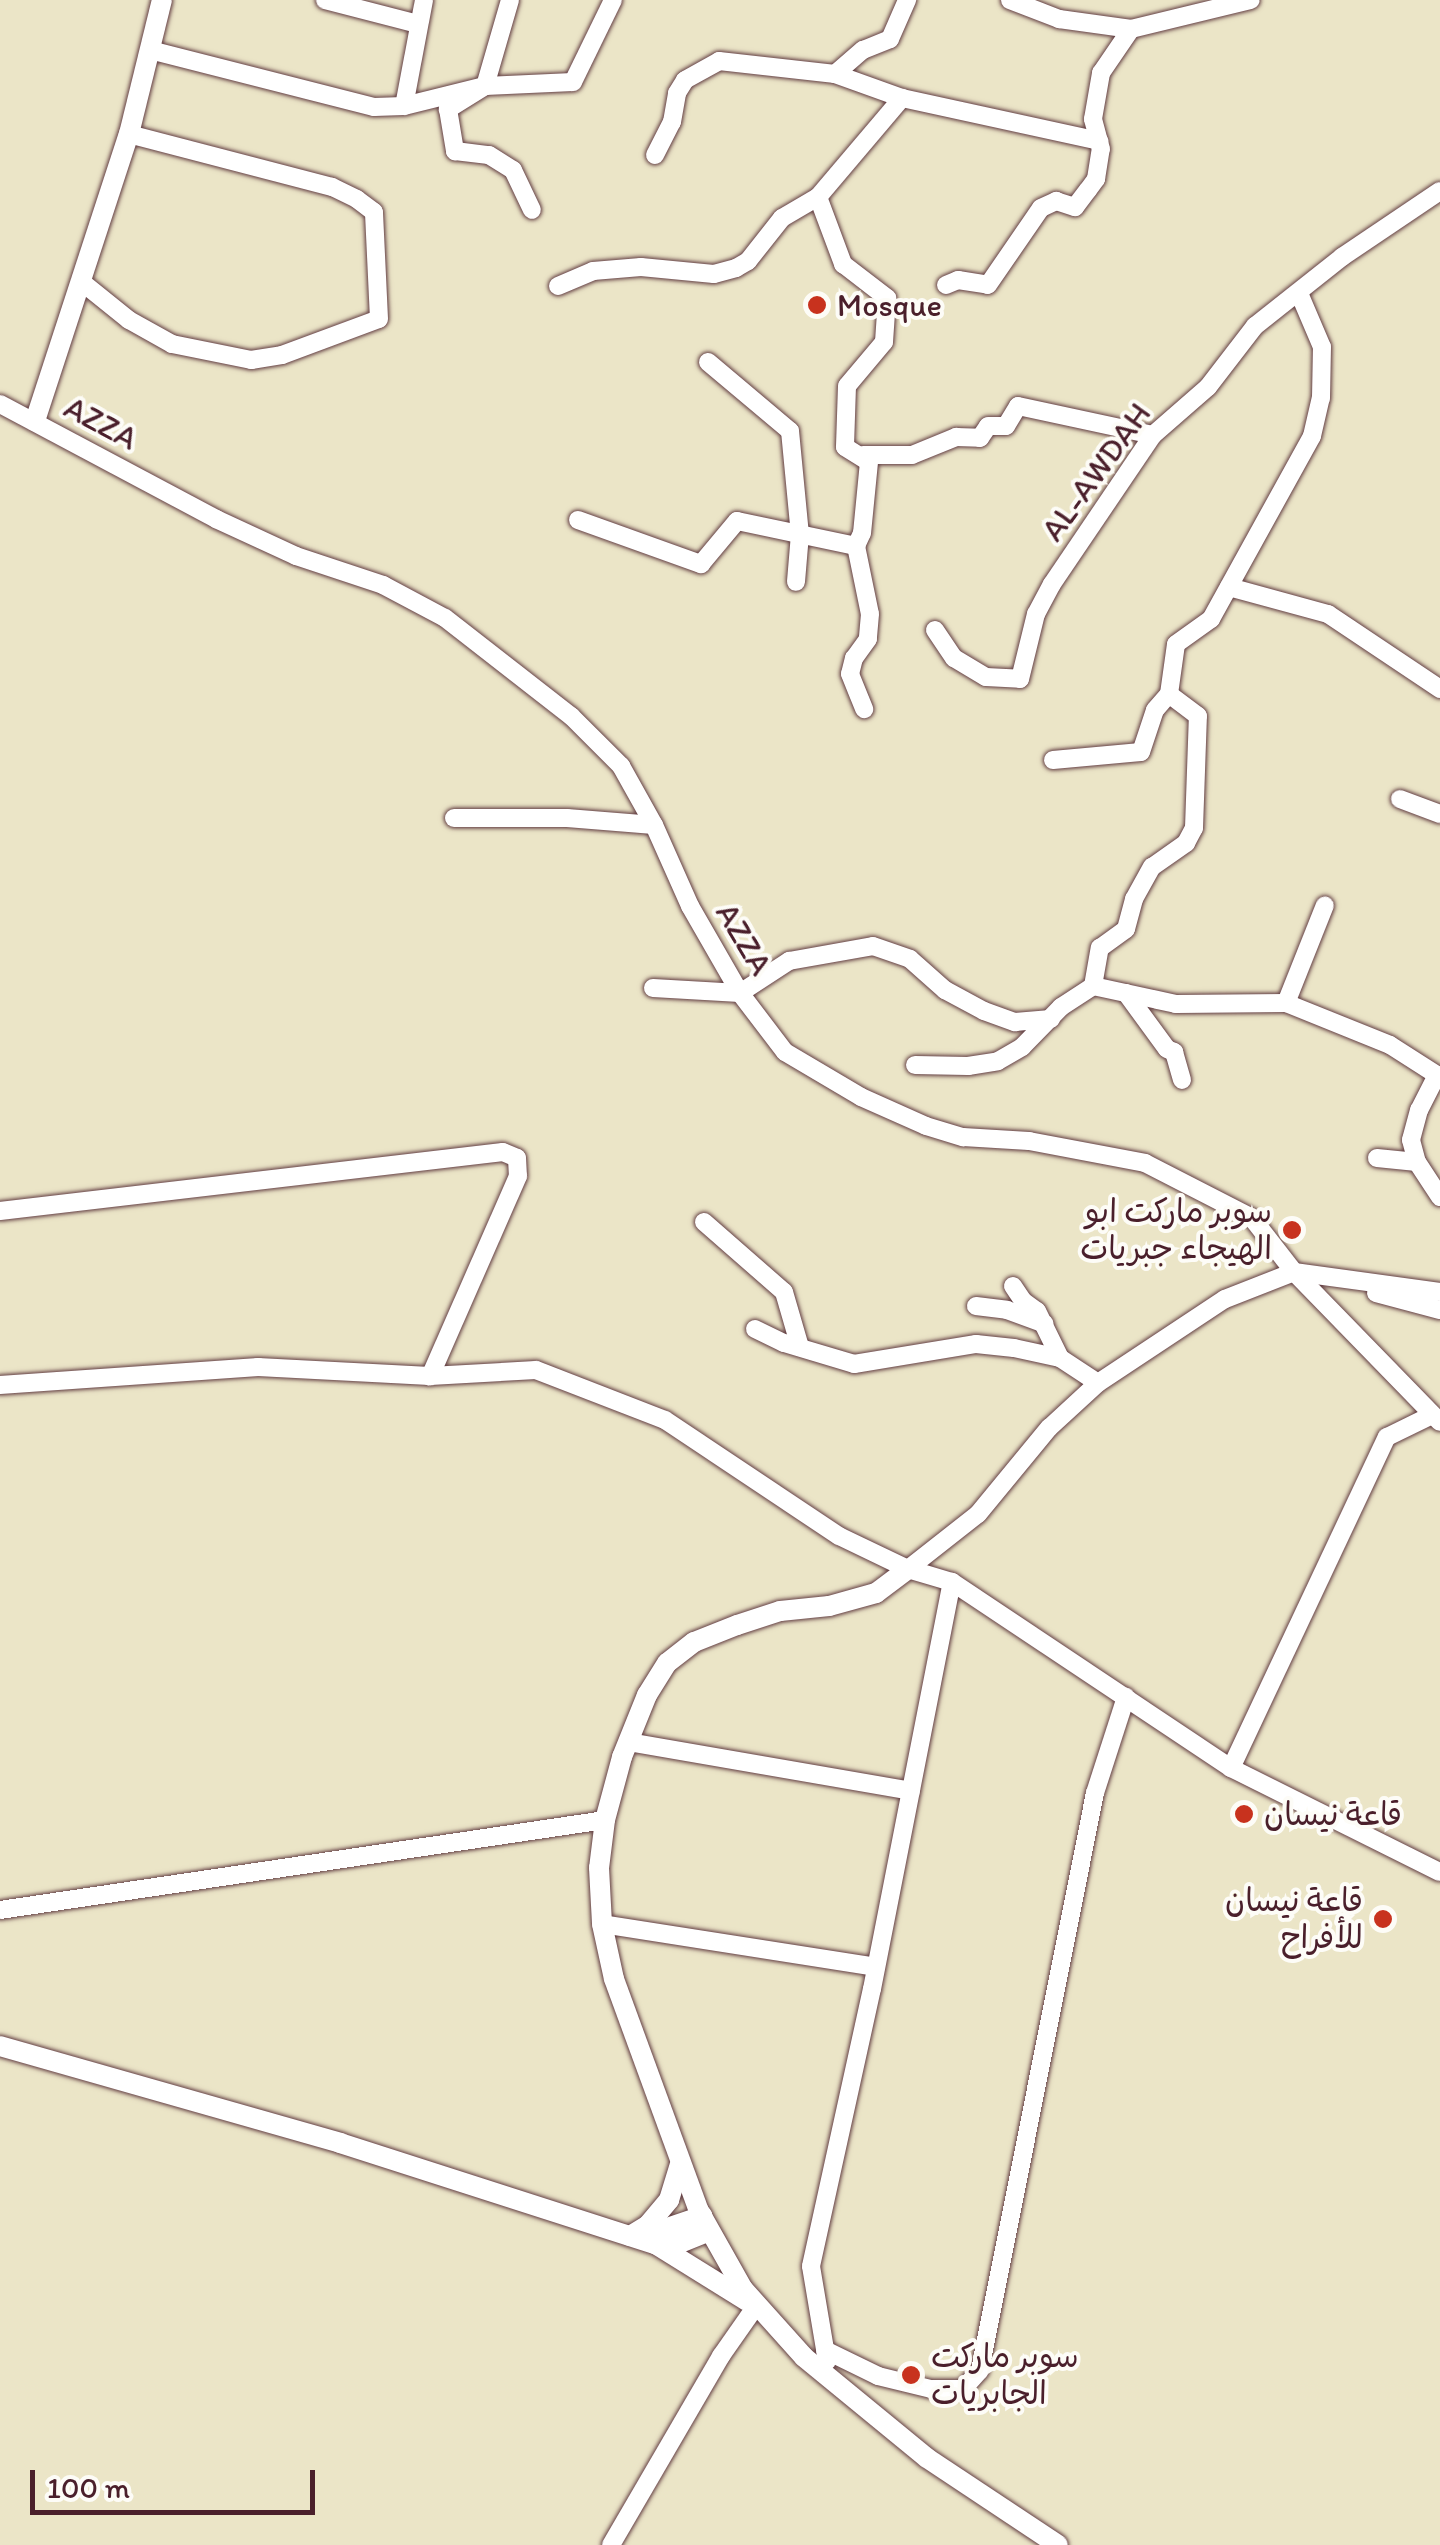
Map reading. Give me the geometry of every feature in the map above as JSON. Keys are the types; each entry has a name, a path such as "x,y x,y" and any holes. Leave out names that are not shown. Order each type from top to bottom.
{"street":[{"path":"35,422 129,134 162,0"},
{"path":"325,0 418,24"},
{"path":"404,106 424,0"},
{"path":"510,0 485,86 448,109 454,151 489,156 514,170 532,210"},
{"path":"150,50 374,107 404,106 485,86 573,82 613,0"},
{"path":"835,74 863,50 890,39 906,0"},
{"path":"1010,0 1059,18 1131,29 1252,0"},
{"path":"946,285 958,280 988,284 1040,208 1056,201 1075,207 1096,180 1099,141 1092,119 1101,73 1131,29"},
{"path":"656,154 672,122 676,92 685,80 719,62 835,74 902,98 1099,141"},
{"path":"558,286 593,271 641,267 714,274 736,268 756,252 782,218 818,197 902,98"},
{"path":"82,283 129,320 172,344 252,360 282,355 379,320 374,212 358,199 332,187 129,134"},
{"name":"AL-AWDAH","path":"935,630 954,658 986,677 1020,678 1036,614 1052,584 1153,435 1208,387 1255,326 1342,258 1440,192"},
{"path":"818,197 843,264 887,298 884,342 846,386 845,447 863,455 912,456 956,437 980,438 988,426 1006,426 1018,406 1153,435"},
{"path":"1053,760 1104,752 1142,752 1155,710 1169,694 1176,644 1211,620 1312,436 1321,398 1322,348 1299,293"},
{"path":"708,362 790,430 800,534 796,582"},
{"name":"AZZA","path":"0,404 216,519 296,556 383,585 445,618 571,716 620,766 654,825 690,906 740,993 786,1052 862,1097 962,1137 1029,1141 1145,1163 1252,1218 1294,1272 1436,1419"},
{"path":"863,455 869,462 866,504 856,546 870,614 868,639 854,658 850,674 864,709"},
{"path":"578,520 701,564 737,521 856,546"},
{"path":"1229,587 1328,614 1440,689"},
{"path":"915,1066 968,1066 998,1061 1022,1047 1093,986 1100,948 1128,927 1134,899 1152,868 1193,832 1198,806 1198,716 1169,694"},
{"path":"1400,800 1440,814"},
{"path":"454,818 568,818 654,825"},
{"path":"1286,1004 1325,905"},
{"path":"653,988 740,993 790,960 873,946 910,959 945,990 984,1011 1016,1022 1052,1018"},
{"path":"1093,986 1176,1004 1286,1004 1390,1045 1438,1076 1419,1110 1412,1140 1417,1162 1432,1179 1440,1198"},
{"path":"1126,993 1167,1049 1174,1052 1182,1080"},
{"path":"0,1211 502,1152 518,1158 518,1176 430,1376"},
{"path":"1377,1158 1417,1162"},
{"path":"704,1222 784,1292 800,1347"},
{"path":"1058,2545 927,2458 828,2377 756,2306 706,2224 614,1979 602,1924 599,1868 605,1820 628,1742 648,1694 668,1663 694,1642 780,1611 830,1606 876,1593 978,1514 1048,1428 1098,1383 1226,1299 1294,1272 1440,1292"},
{"path":"1294,1272 1440,1310"},
{"path":"1013,1286 1045,1324 1060,1358"},
{"path":"976,1306 1007,1310 1045,1324"},
{"path":"755,1328 854,1364 976,1344 1060,1358 1098,1383"},
{"path":"0,1385 258,1367 430,1376 536,1370 665,1420 839,1536 908,1569 952,1582 1231,1768 1440,1872"},
{"path":"1231,1768 1387,1436 1436,1419"},
{"path":"828,2377 811,2266 876,1966 952,1582"},
{"path":"825,2350 878,2376 931,2389 963,2389 980,2370 1095,1794 1126,1697"},
{"path":"628,1742 911,1790"},
{"path":"0,1910 605,1820"},
{"path":"602,1924 876,1966"},
{"path":"0,2046 340,2143 641,2239 680,2243 706,2224"},
{"path":"641,2239 668,2200 681,2162"},
{"path":"641,2239 756,2306"},
{"path":"611,2545 720,2356 756,2306"}],"place":[{"name":"Mosque","path":"817,305"},
{"name":"سوبر ماركت ابو الهيجاء جبريات","path":"1292,1230"},
{"name":"قاعة نيسان","path":"1244,1814"},
{"name":"قاعة نيسان للأفراح","path":"1383,1919"},
{"name":"سوبر ماركت الجابريات","path":"911,2375"}]}
